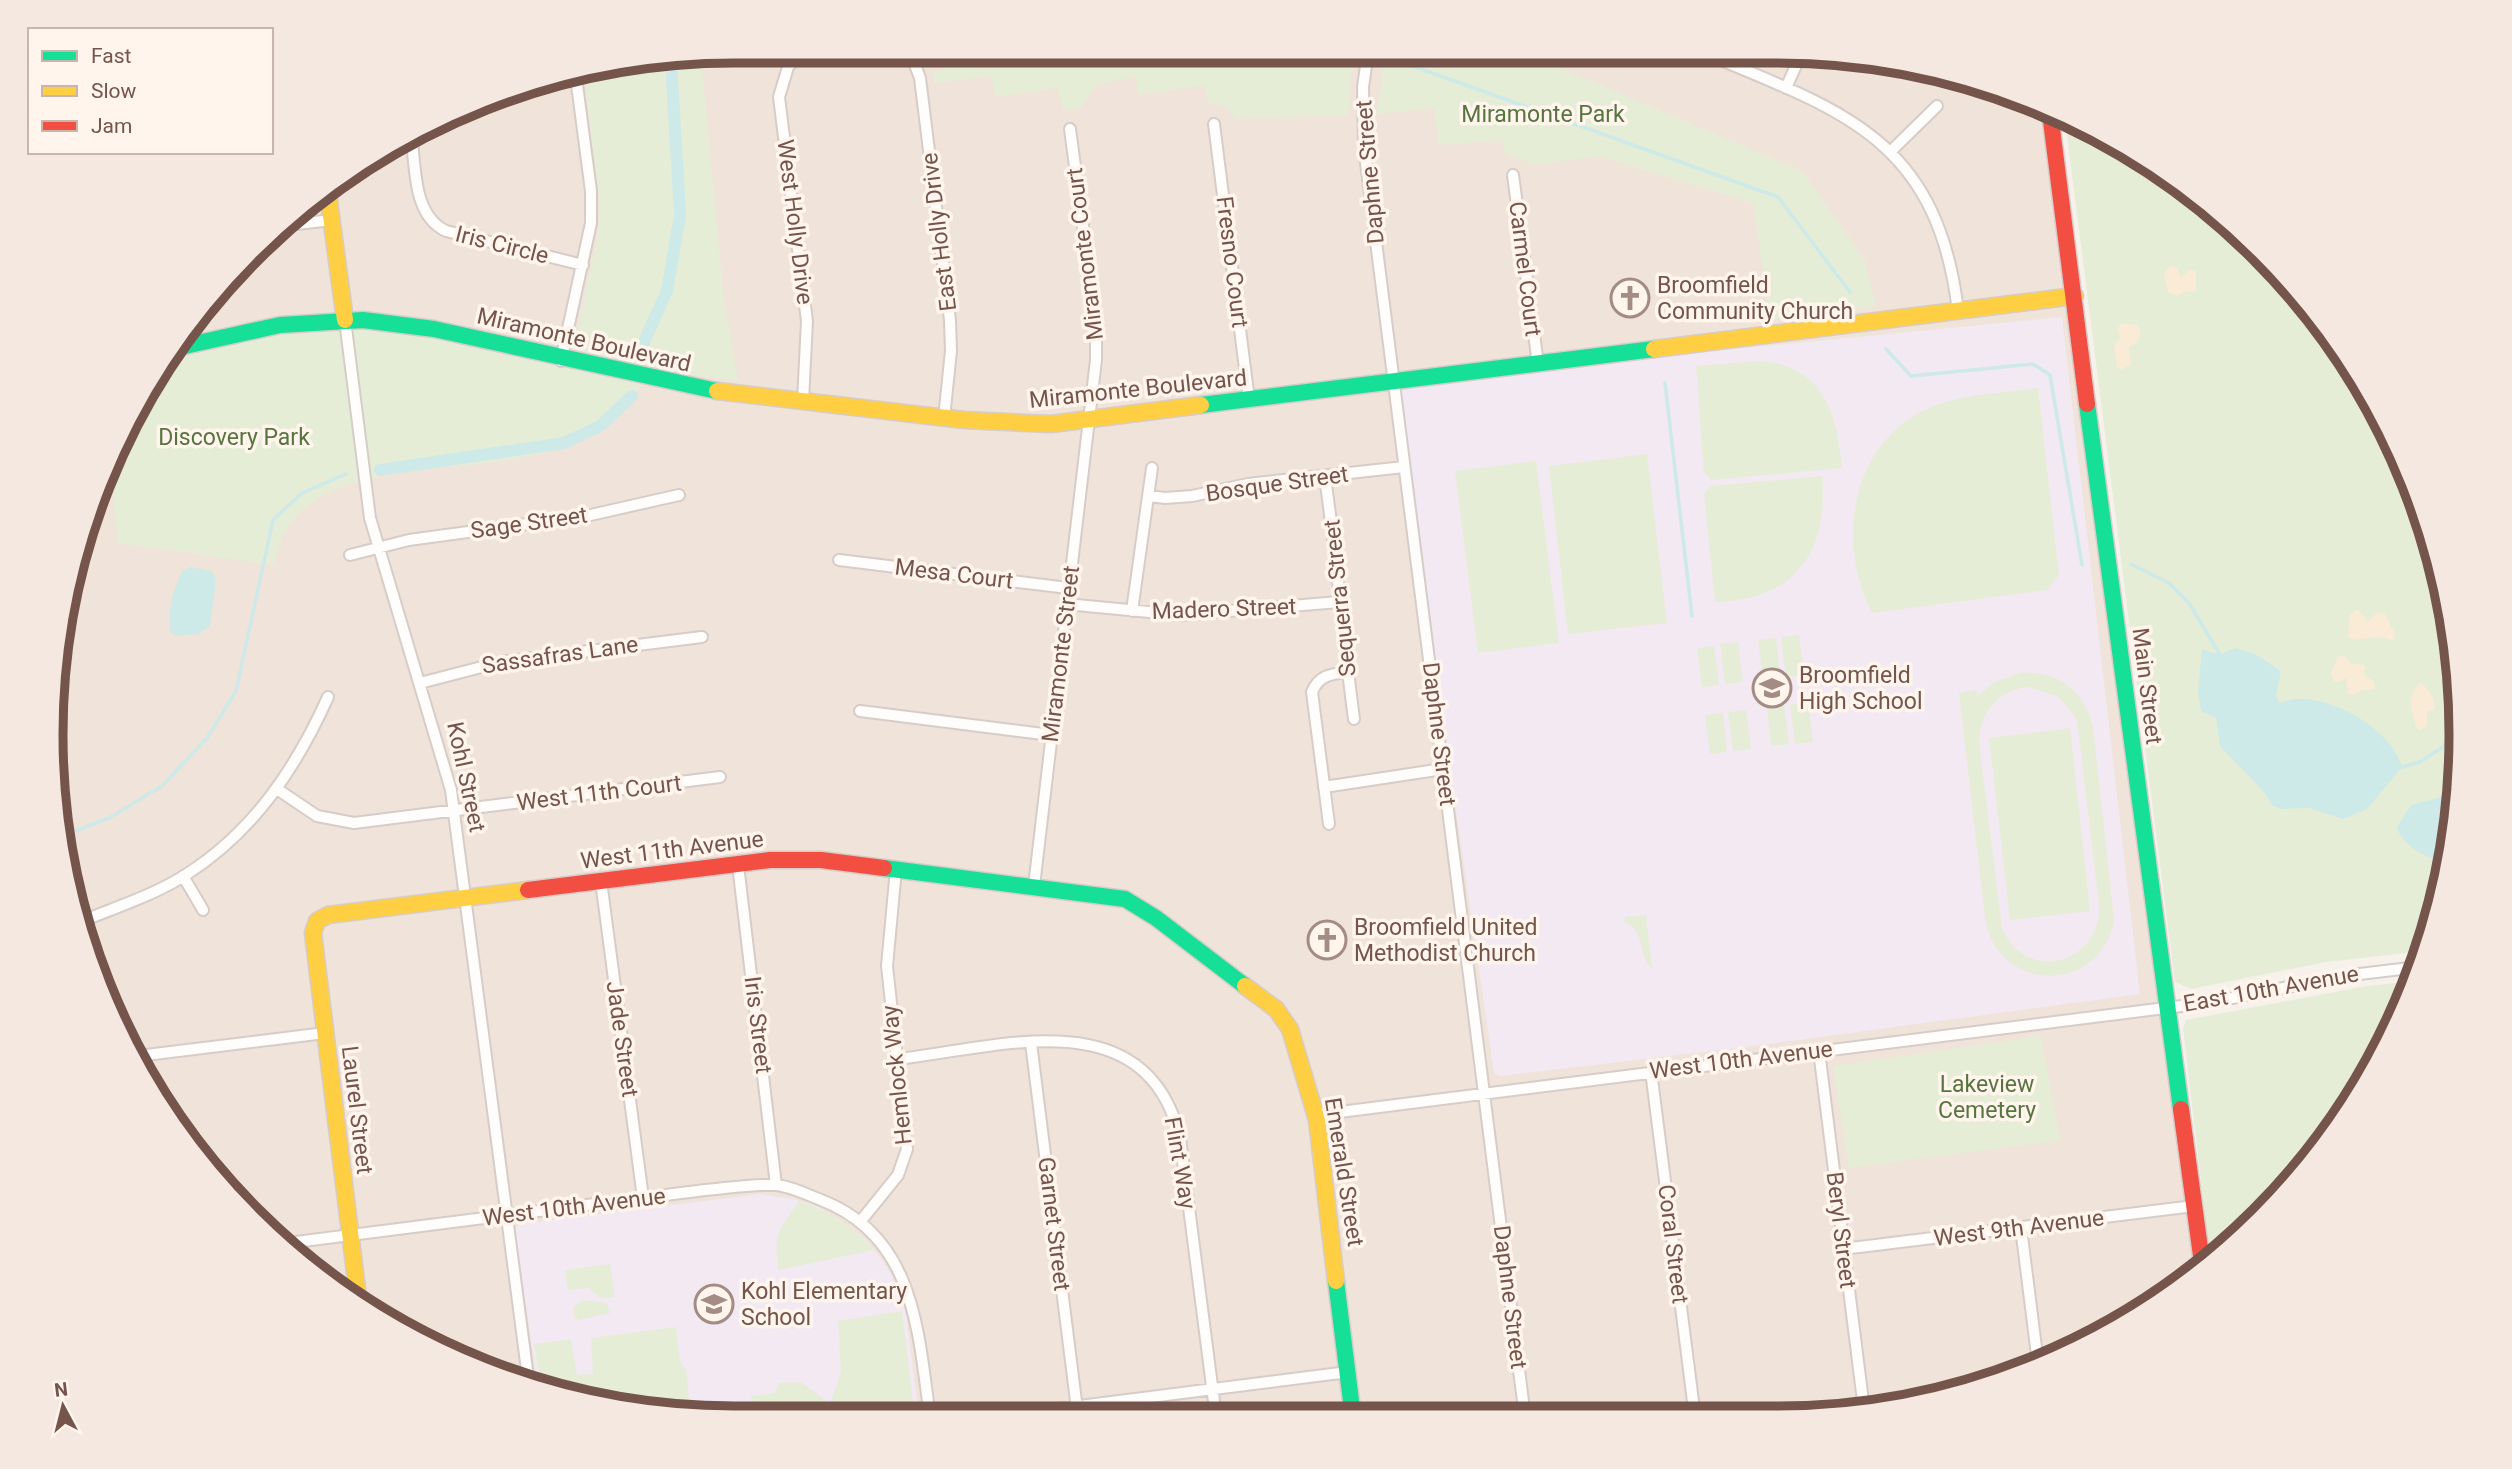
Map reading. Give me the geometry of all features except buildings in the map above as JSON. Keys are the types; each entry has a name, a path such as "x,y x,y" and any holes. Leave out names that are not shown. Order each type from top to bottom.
{"street":[{"name":"West Holly Drive","path":"792,63 779,97 807,321 803,401"},
{"name":"East Holly Drive","path":"913,63 921,87 950,320 944,418"},
{"name":"Daphne Street","path":"1366,63 1363,87 1364,147 1524,1406"},
{"path":"1727,63 1839,112 1890,152 1921,192 1935,219 1951,267 1958,311"},
{"path":"1786,88 1797,63"},
{"path":"561,361 591,223 590,191 577,82"},
{"path":"1890,152 1937,106"},
{"name":"Main Street","path":"2051,122 2166,1007 2201,1255"},
{"name":"Fresno Court","path":"1214,124 1250,400"},
{"name":"Miramonte Court","path":"1070,129 1096,324 1096,360 1088,421"},
{"name":"Iris Circle","path":"413,146 421,201 430,220 446,231 583,265"},
{"name":"Carmel Court","path":"1513,175 1538,363"},
{"name":"Kohl Street","path":"329,200 367,501 451,790 527,1373"},
{"path":"300,224 332,220"},
{"path":"419,229 430,220"},
{"name":"Miramonte Boulevard","path":"188,345 280,325 345,320 434,329 561,361 694,388 1006,424 1088,421 2075,296"},
{"name":"Miramonte Street","path":"1034,886 1088,421"},
{"name":"Bosque Street","path":"1149,496 1179,497 1248,484 1325,478 1404,467"},
{"path":"1132,611 1152,468"},
{"name":"Sequerra Street","path":"1325,478 1338,564 1339,602 1354,719"},
{"name":"Sage Street","path":"350,555 409,540 586,516 679,495"},
{"name":"Mesa Court","path":"839,560 1068,587"},
{"name":"Madero Street","path":"1066,604 1181,615 1339,602"},
{"name":"Sassafras Lane","path":"420,683 500,662 702,637"},
{"path":"1329,824 1312,692 1315,684 1326,675 1348,672"},
{"path":"89,918 183,876 233,838 277,789 298,760 328,697"},
{"path":"860,711 1051,735"},
{"path":"1324,787 1443,769"},
{"name":"West 11th Court","path":"277,789 306,810 342,822 453,811 720,777"},
{"name":"West 11th Avenue","path":"317,921 328,915 738,864 801,859 1034,886"},
{"name":"Iris Street","path":"738,864 776,1185"},
{"name":"Hemlock Way","path":"860,1223 898,1175 905,1160 907,1135 887,966 896,869"},
{"path":"183,876 203,910"},
{"name":"Jade Street","path":"601,881 643,1198"},
{"name":"Emerald Street","path":"1034,886 1113,895 1136,904 1276,1009 1290,1029 1316,1115 1352,1406"},
{"name":"Laurel Street","path":"317,921 313,933 357,1290"},
{"name":"East 10th Avenue","path":"2166,1007 2244,997 2343,976 2406,968"},
{"name":"West 10th Avenue","path":"1316,1115 2166,1007"},
{"path":"145,1055 325,1033"},
{"name":"Flint Way","path":"899,1059 1031,1043 1076,1041 1113,1051 1150,1079 1170,1107 1180,1138 1214,1406"},
{"name":"Garnet Street","path":"1031,1043 1077,1406"},
{"name":"Beryl Street","path":"1819,1051 1863,1400"},
{"name":"Coral Street","path":"1651,1072 1694,1406"},
{"name":"West 10th Avenue","path":"296,1242 643,1198 776,1185 831,1203 860,1223"},
{"name":"West 9th Avenue","path":"1843,1249 2194,1206"},
{"path":"860,1223 887,1251 910,1295 928,1406"},
{"path":"2021,1228 2037,1354"},
{"path":"1113,1406 1212,1389 1348,1373"}],"shaded area":[{"path":"734,63 1821,64 1909,76 1951,86 2051,122 2198,1257 2151,1293 2074,1337 2034,1355 1951,1383 1909,1393 1821,1405 734,1406 647,1400 561,1383 478,1355 438,1337 361,1293 292,1239 230,1177 176,1108 132,1031 114,991 86,908 76,866 64,778 64,691 69,647 76,603 99,519 132,438 153,399 176,361 230,292 292,230 326,202 361,176 438,132 519,99 603,76 691,64"},
{"name":"Broomfield High School","path":"2062,317 2140,994 1754,1046 1500,1076 1494,1073 1394,382"},
{"name":"Kohl Elementary School","path":"760,1194 793,1199 819,1207 864,1238 891,1274 906,1313 918,1406 691,1405 603,1393 536,1375 515,1232 519,1224"}],"green space":[{"path":"962,63 1352,63 1348,115 1235,119 1226,106 1208,103 1205,85 1139,95 1136,77 1097,84 1080,109 1063,109 1058,88 996,97 992,76 935,83 932,73"},
{"name":"Miramonte Park","path":"1384,63 1548,63 1802,171 1865,260 1876,306 1771,320 1753,203 1599,156 1532,165 1520,157 1506,156 1502,140 1439,145 1434,108 1377,114"},
{"path":"702,64 723,292 738,381 663,371 587,354 575,341 598,235 600,206 585,80 647,69"},
{"path":"2066,128 2151,176 2220,230 2282,292 2336,361 2380,438 2398,478 2426,561 2443,647 2448,691 2448,778 2436,866 2412,952 2326,962 2191,989 2175,982"},
{"name":"Discovery Park","path":"363,320 644,379 611,422 564,447 507,460 387,475 334,490 295,518 274,565 118,543 112,483 153,399 187,347"},
{"path":"1757,361 1779,364 1797,371 1811,381 1822,394 1836,428 1842,468 1712,480 1704,473 1696,366"},
{"path":"2038,388 2059,575 2047,590 1872,613 1861,587 1853,532 1863,477 1876,453 1894,431 1931,407 1960,399"},
{"path":"1647,454 1667,623 1568,634 1549,466"},
{"path":"1536,461 1559,643 1478,653 1455,471"},
{"path":"1822,476 1823,503 1819,527 1812,549 1801,567 1786,581 1766,592 1743,599 1715,602 1704,494 1711,486"},
{"path":"1799,635 1804,675 1786,677 1781,637"},
{"path":"1776,638 1780,677 1763,679 1758,640"},
{"path":"1738,642 1743,682 1725,684 1720,644"},
{"path":"1714,646 1719,685 1702,687 1697,648"},
{"path":"2019,673 2033,673 2057,679 2076,693 2089,714 2093,727 2114,920 2105,945 2090,962 2071,972 2049,976 2028,972 2008,961 1993,943 1985,918 1959,693 1976,690 1978,696 1994,682","holes":["2028,687 2058,696 2077,720 2099,904 2097,925 2088,941 2076,953 2061,960 2044,961 2028,957 2013,946 2002,928 1979,742 1987,712 2008,693"]},
{"path":"1808,702 1813,742 1795,744 1790,704"},
{"path":"1784,705 1789,744 1771,746 1767,707"},
{"path":"1746,710 1751,749 1733,751 1728,712"},
{"path":"1723,713 1727,752 1710,754 1705,715"},
{"path":"2070,728 2090,911 2010,920 1989,738"},
{"path":"1646,915 1652,968 1647,963 1636,931 1624,922 1625,917"},
{"path":"2401,982 2359,1070 2336,1108 2282,1177 2209,1248 2183,1028 2186,1020 2367,986"},
{"name":"Lakeview Cemetery","path":"2041,1036 2060,1140 1849,1168 1833,1066"},
{"path":"799,1201 840,1220 858,1233 874,1250 778,1270 779,1232"},
{"path":"610,1264 615,1298 600,1298 588,1288 568,1290 565,1270"},
{"path":"582,1300 607,1303 610,1313 579,1320 574,1317 573,1307"},
{"path":"902,1311 914,1406 752,1406 751,1396 775,1393 778,1383 801,1382 830,1404 841,1371 838,1321"},
{"path":"676,1327 680,1361 686,1370 690,1405 603,1393 540,1377 534,1344 571,1339 577,1375 593,1374 591,1338"}],"sand":[{"path":"2170,266 2178,269 2181,278 2189,270 2196,271 2196,292 2184,291 2177,296 2168,292 2164,273"},
{"path":"2121,324 2138,325 2141,331 2138,341 2129,347 2131,364 2121,370 2117,367 2114,345 2121,338 2117,329"},
{"path":"2357,609 2368,621 2377,613 2385,614 2395,634 2393,640 2378,637 2354,640 2348,636 2350,615"},
{"path":"2344,655 2352,664 2365,665 2364,675 2374,682 2375,690 2362,690 2352,695 2348,693 2346,678 2339,682 2333,681 2331,672 2338,657"},
{"path":"2420,683 2431,694 2434,702 2434,710 2427,711 2427,726 2421,730 2416,727 2411,704 2412,694"}],"water":[{"path":"191,567 211,571 216,578 210,626 199,634 175,636 171,633 170,625 172,600 183,570"},
{"path":"2235,648 2255,654 2281,671 2276,696 2280,703 2296,699 2333,705 2369,725 2384,738 2402,767 2367,809 2343,819 2309,808 2280,809 2272,805 2264,792 2220,746 2216,718 2201,711 2198,691 2202,649 2220,655"},
{"path":"2447,789 2437,860 2410,846 2397,827 2411,805 2441,797"}],"waterway":[{"path":"1404,63 1778,197 1850,292"},
{"path":"637,357 667,291 680,215 671,66"},
{"path":"1886,349 1911,376 2033,364 2050,375 2082,565"},
{"path":"1665,383 1692,616"},
{"path":"380,470 564,443 600,426 632,396"},
{"path":"71,833 109,818 162,786 207,738 236,691 273,520 302,493 346,474"},
{"path":"2131,564 2169,583 2189,603 2220,655"},
{"path":"2402,767 2420,762 2449,743"}],"traffic: fast":[{"path":"188,345 280,325 363,320 434,329 717,391"},
{"path":"1201,405 1654,349"},
{"path":"2087,404 2181,1109"},
{"path":"884,868 1125,899 1156,918 1245,986"},
{"path":"1336,1281 1352,1406"}],"traffic: slow":[{"path":"329,200 345,320"},
{"path":"1654,349 2075,296"},
{"path":"717,391 964,420 1051,424 1201,405"},
{"path":"357,1290 313,933 317,921 328,915 528,890"},
{"path":"1245,986 1276,1009 1290,1029 1317,1120 1336,1281"}],"traffic: jam":[{"path":"2051,122 2087,404"},
{"path":"528,890 770,860 821,860 884,868"},
{"path":"2181,1109 2201,1255"}],"place":[{"name":"Broomfield Community Church","path":"1630,298"},
{"name":"Broomfield High School","path":"1772,688"},
{"name":"Broomfield United Methodist Church","path":"1327,940"},
{"name":"Kohl Elementary School","path":"714,1304"}]}
